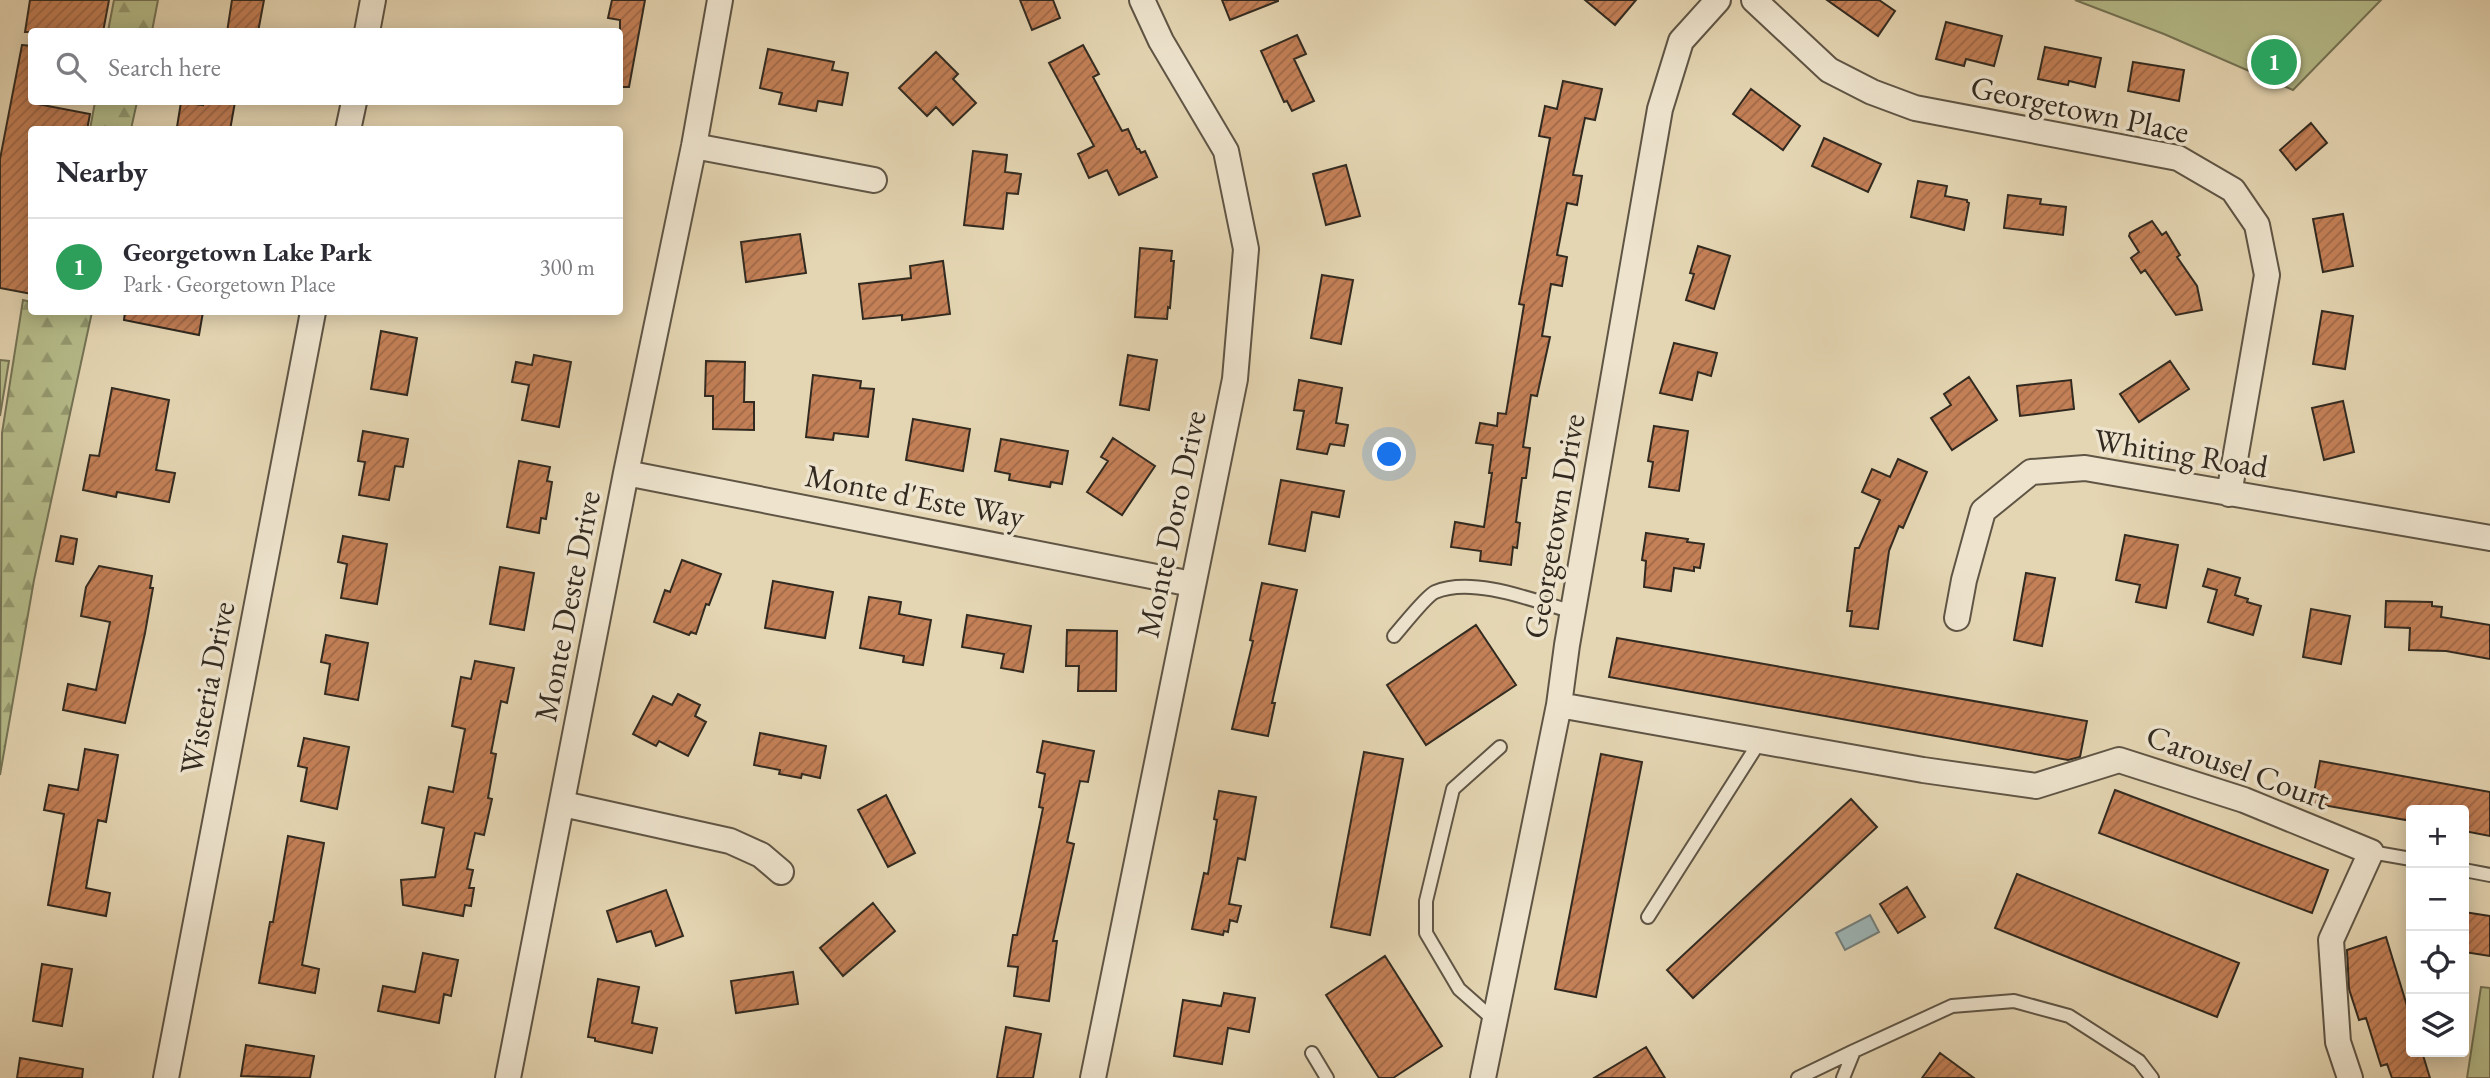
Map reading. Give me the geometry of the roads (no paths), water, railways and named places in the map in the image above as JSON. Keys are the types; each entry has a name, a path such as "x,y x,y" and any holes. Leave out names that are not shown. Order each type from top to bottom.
{"street":[{"path":"368,28 373,0"},
{"name":"Monte Deste Drive","path":"508,1078 626,473 694,146 720,0"},
{"name":"Monte Doro Drive","path":"1093,1078 1235,379 1246,249 1226,151 1160,41 1142,0"},
{"name":"Georgetown Drive","path":"1483,1078 1559,705 1660,109 1681,41 1718,0"},
{"name":"Georgetown Place","path":"1754,0 1829,70 1872,92 1915,108 2178,158 2233,190 2256,225 2267,275 2230,494"},
{"path":"349,126 353,105"},
{"path":"694,146 874,180"},
{"name":"Wisteria Drive","path":"166,1078 312,315"},
{"name":"Whiting Road","path":"1957,618 1964,580 1983,511 2031,472 2085,468 2490,538"},
{"name":"Monte d'Este Way","path":"626,473 1192,584"},
{"name":"Carousel Court","path":"1559,705 1923,770 2036,786 2119,760 2244,800 2371,852"},
{"path":"563,804 730,841 761,855 782,872"},
{"path":"2350,1078 2338,1042 2331,940 2371,852"}],"lane":[{"path":"1394,636 1433,592 1465,585 1518,596 1573,612"},
{"path":"1648,918 1760,741"},
{"path":"1495,1021 1459,989 1426,933 1426,901 1453,789 1500,747"},
{"path":"2371,852 2406,858"},
{"path":"2469,871 2490,874"},
{"path":"1798,1078 1951,1006 2014,1001 2068,1016 2138,1061 2152,1078"},
{"path":"1843,1078 1854,1051"},
{"path":"1311,1053 1327,1078"}],"water":[{"path":"1870,915 1879,932 1845,950 1836,933"}],"place":[{"name":"Georgetown Lake Park","path":"2274,62"}]}
